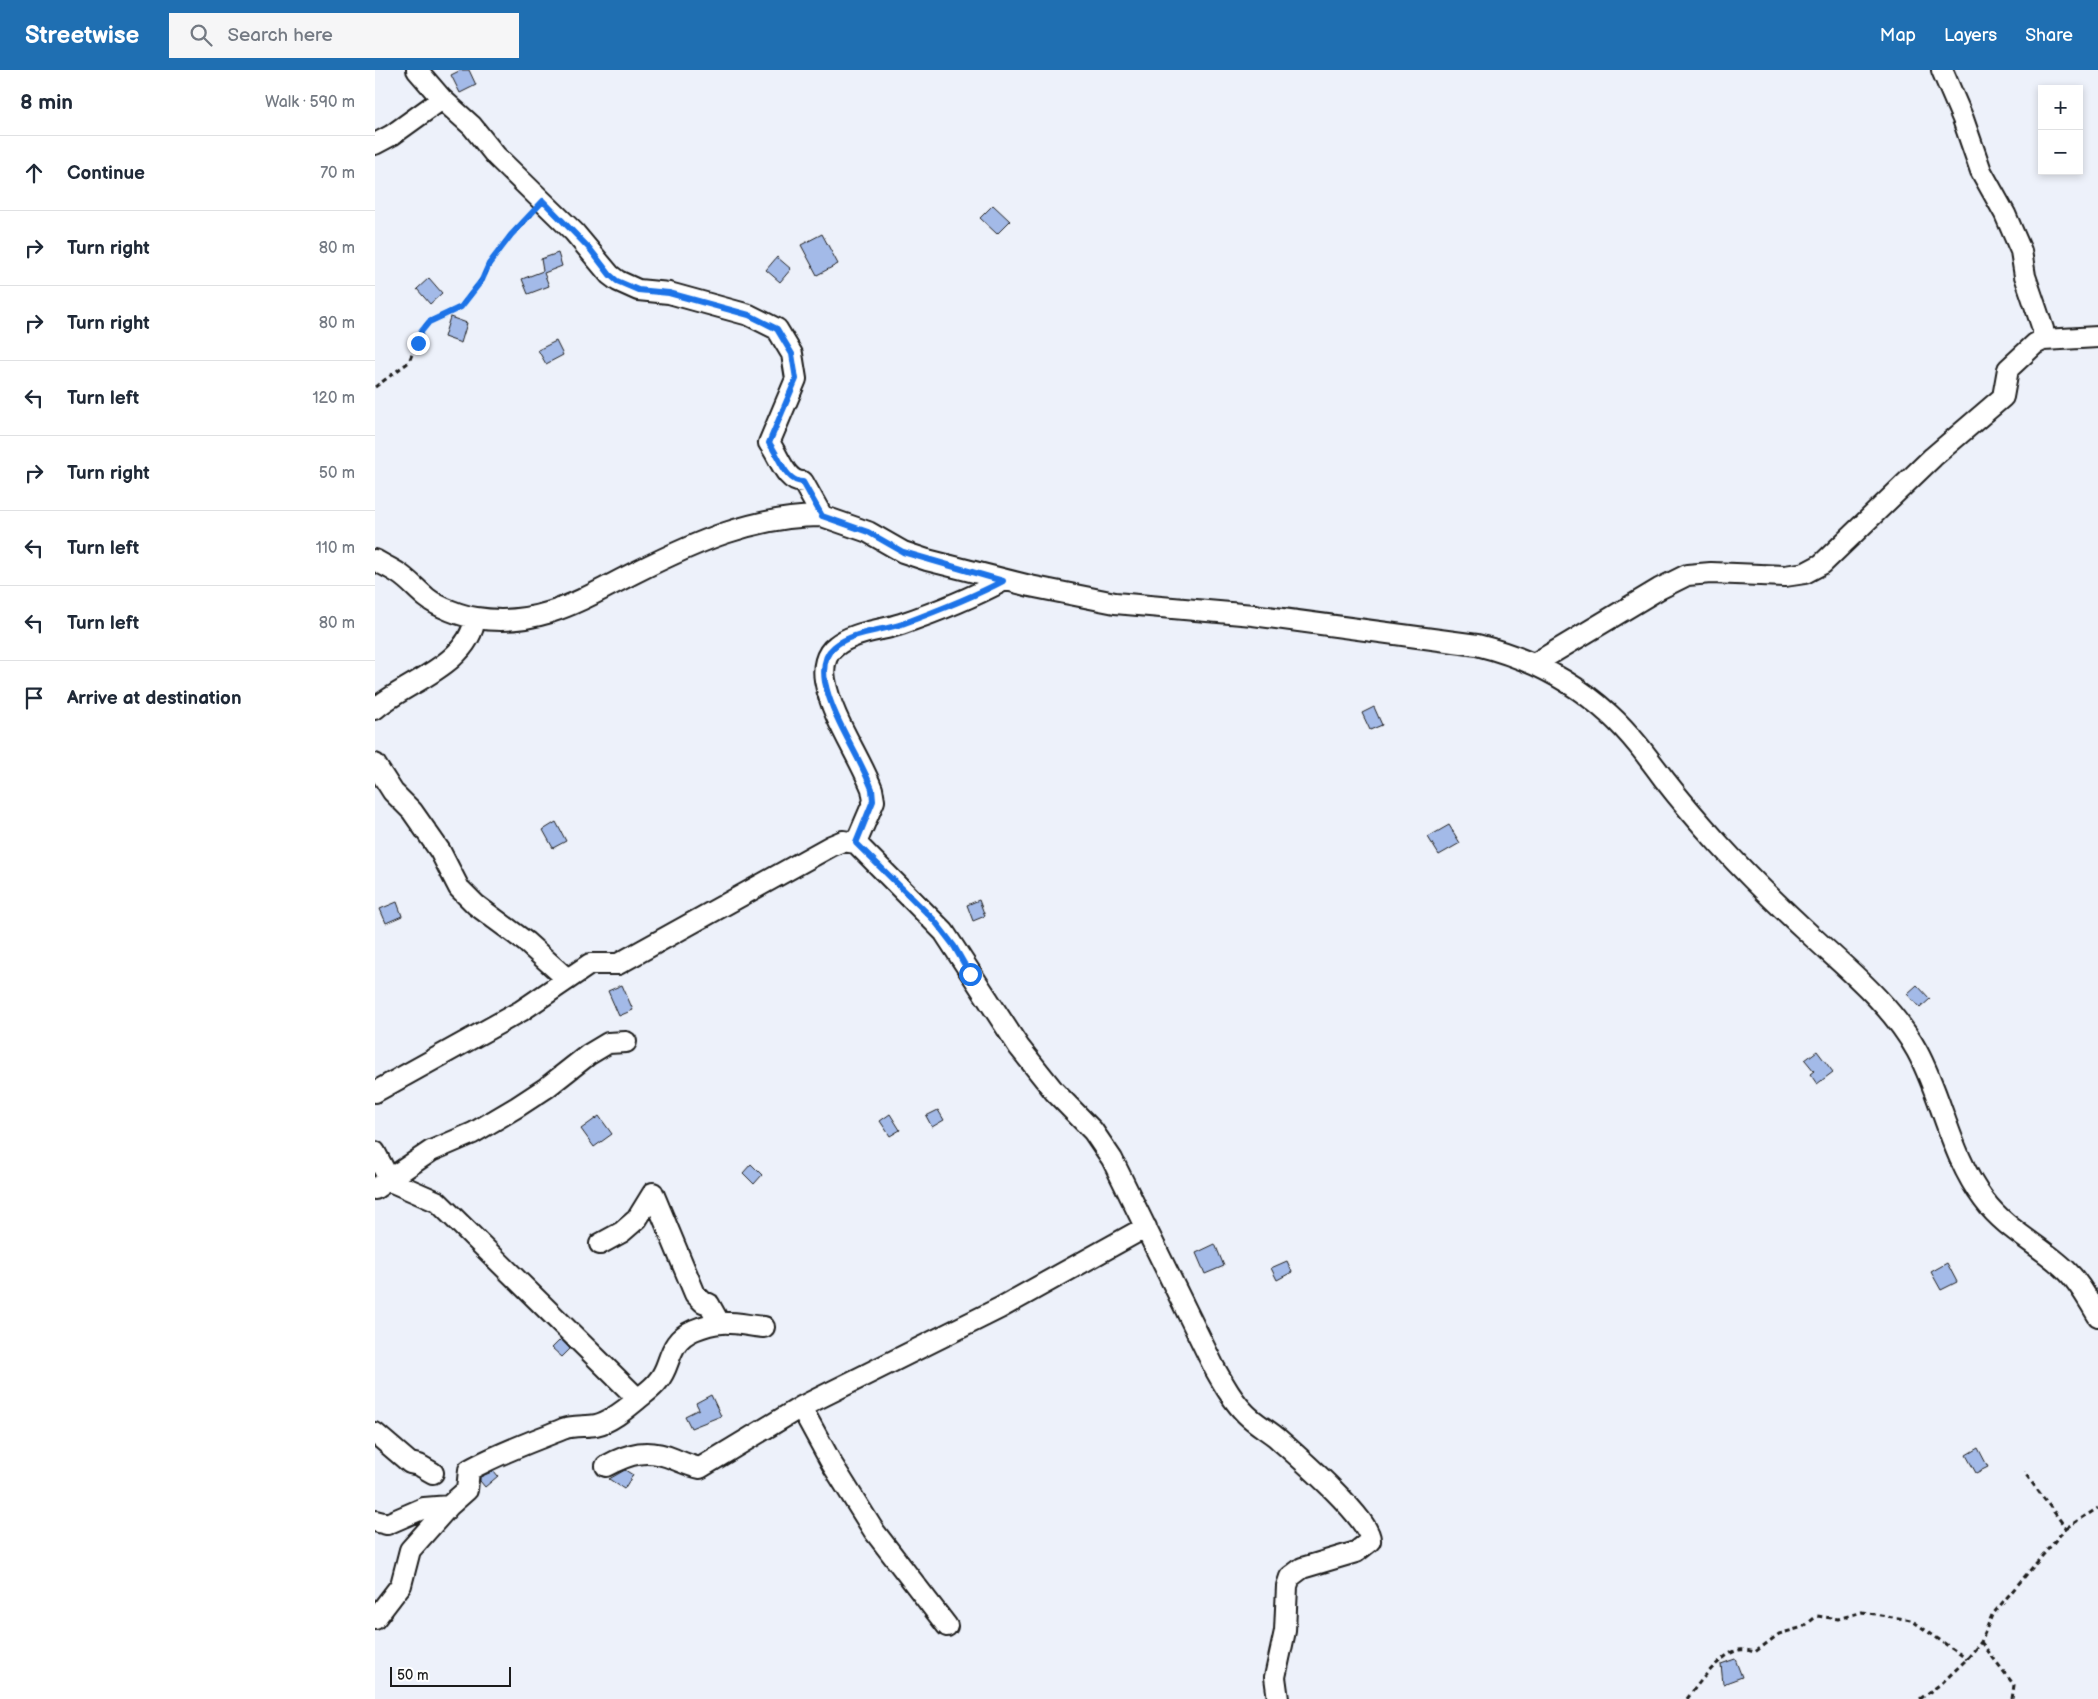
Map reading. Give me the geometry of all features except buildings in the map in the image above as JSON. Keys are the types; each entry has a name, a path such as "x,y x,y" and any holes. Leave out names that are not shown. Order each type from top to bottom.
{"street":[{"path":"1942,70 1963,119 1981,171 2005,214 2021,251 2025,276 2043,329 2043,340"},
{"path":"423,72 442,99 472,126 495,156 590,249 617,281 638,290 669,293 749,315 777,329 792,354 796,379 769,443 789,477 798,482 803,482"},
{"path":"375,144 392,135 442,99"},
{"path":"1534,664 1659,589 1687,575 1711,573 1785,576 1805,572 1821,564 1927,462 2003,397 2008,369 2035,344 2043,340 2098,337"},
{"path":"803,482 822,516"},
{"path":"775,518 791,506 803,482"},
{"path":"375,560 399,574 429,600 475,618 522,620 573,606 635,573 707,539 775,518 822,516 868,532 903,552 1003,581 1115,603 1253,615 1477,645 1508,653 1534,664 1581,692 1609,714 1630,735 1718,843 1768,894 1846,967 1898,1023 1917,1051 1951,1142 1983,1200 2000,1219 2065,1268 2081,1287 2098,1316"},
{"path":"856,843 873,801 872,789 830,698 824,666 828,654 835,646 847,639 903,623 975,596 1003,581"},
{"path":"375,709 453,656 473,629 475,618"},
{"path":"375,764 384,795 412,811 440,851 459,888 476,905 490,913 526,942 565,978"},
{"path":"375,1092 521,1011 565,978 589,964 618,964 831,846 843,841 856,843 945,932 1019,1047 1054,1091 1078,1113 1093,1131 1112,1159 1215,1369 1234,1400 1256,1423 1275,1436 1327,1483 1355,1513 1370,1534 1370,1541 1363,1549 1345,1557 1302,1568 1290,1577 1287,1586 1285,1631 1275,1677 1279,1699"},
{"path":"382,1185 431,1151 473,1133 517,1107 546,1088 588,1054 608,1043 626,1042"},
{"path":"375,1152 382,1185"},
{"path":"382,1185 438,1202 638,1399"},
{"path":"600,1244 623,1232 637,1219 653,1193 695,1294 703,1302 709,1304 719,1322"},
{"path":"606,1466 628,1454 648,1452 673,1459 685,1465 700,1468 801,1407 1000,1308 1146,1227"},
{"path":"375,1619 401,1585 410,1550 449,1506 467,1490 469,1470 498,1454 552,1435 565,1428 599,1424 638,1399 659,1381 669,1355 678,1341 692,1330 719,1322 733,1321 764,1327"},
{"path":"801,1407 874,1531 947,1626"},
{"path":"375,1433 410,1463 419,1465 433,1473"},
{"path":"375,1521 387,1524 424,1508 449,1506"}],"path":[{"path":"375,387 409,362 421,332 429,322 461,307 482,280 489,264 511,235 543,201"},
{"path":"2024,1472 2066,1528"},
{"path":"1920,1699 1942,1683 1967,1659 1981,1642 1992,1616 2066,1528 2098,1508"},
{"path":"1687,1699 1696,1684 1727,1654 1740,1650 1755,1652 1779,1634 1803,1627 1817,1616 1838,1619 1862,1612 1911,1620 1967,1659"},
{"path":"1981,1642 2014,1685 2012,1699"}],"route":[{"path":"418,343 421,332 429,322 461,307 482,280 489,264 511,235 543,201 590,249 617,281 638,290 669,293 694,302 722,307 749,315 763,320 777,329 785,339 792,354 796,379 791,395 769,443 776,451 789,477 798,482 803,482 822,516 868,532 903,552 1003,581 975,596 903,623 847,639 835,646 828,654 824,666 825,681 836,714 872,789 873,801 869,815 856,843 866,850 881,868 894,878 945,932 970,974"}]}
